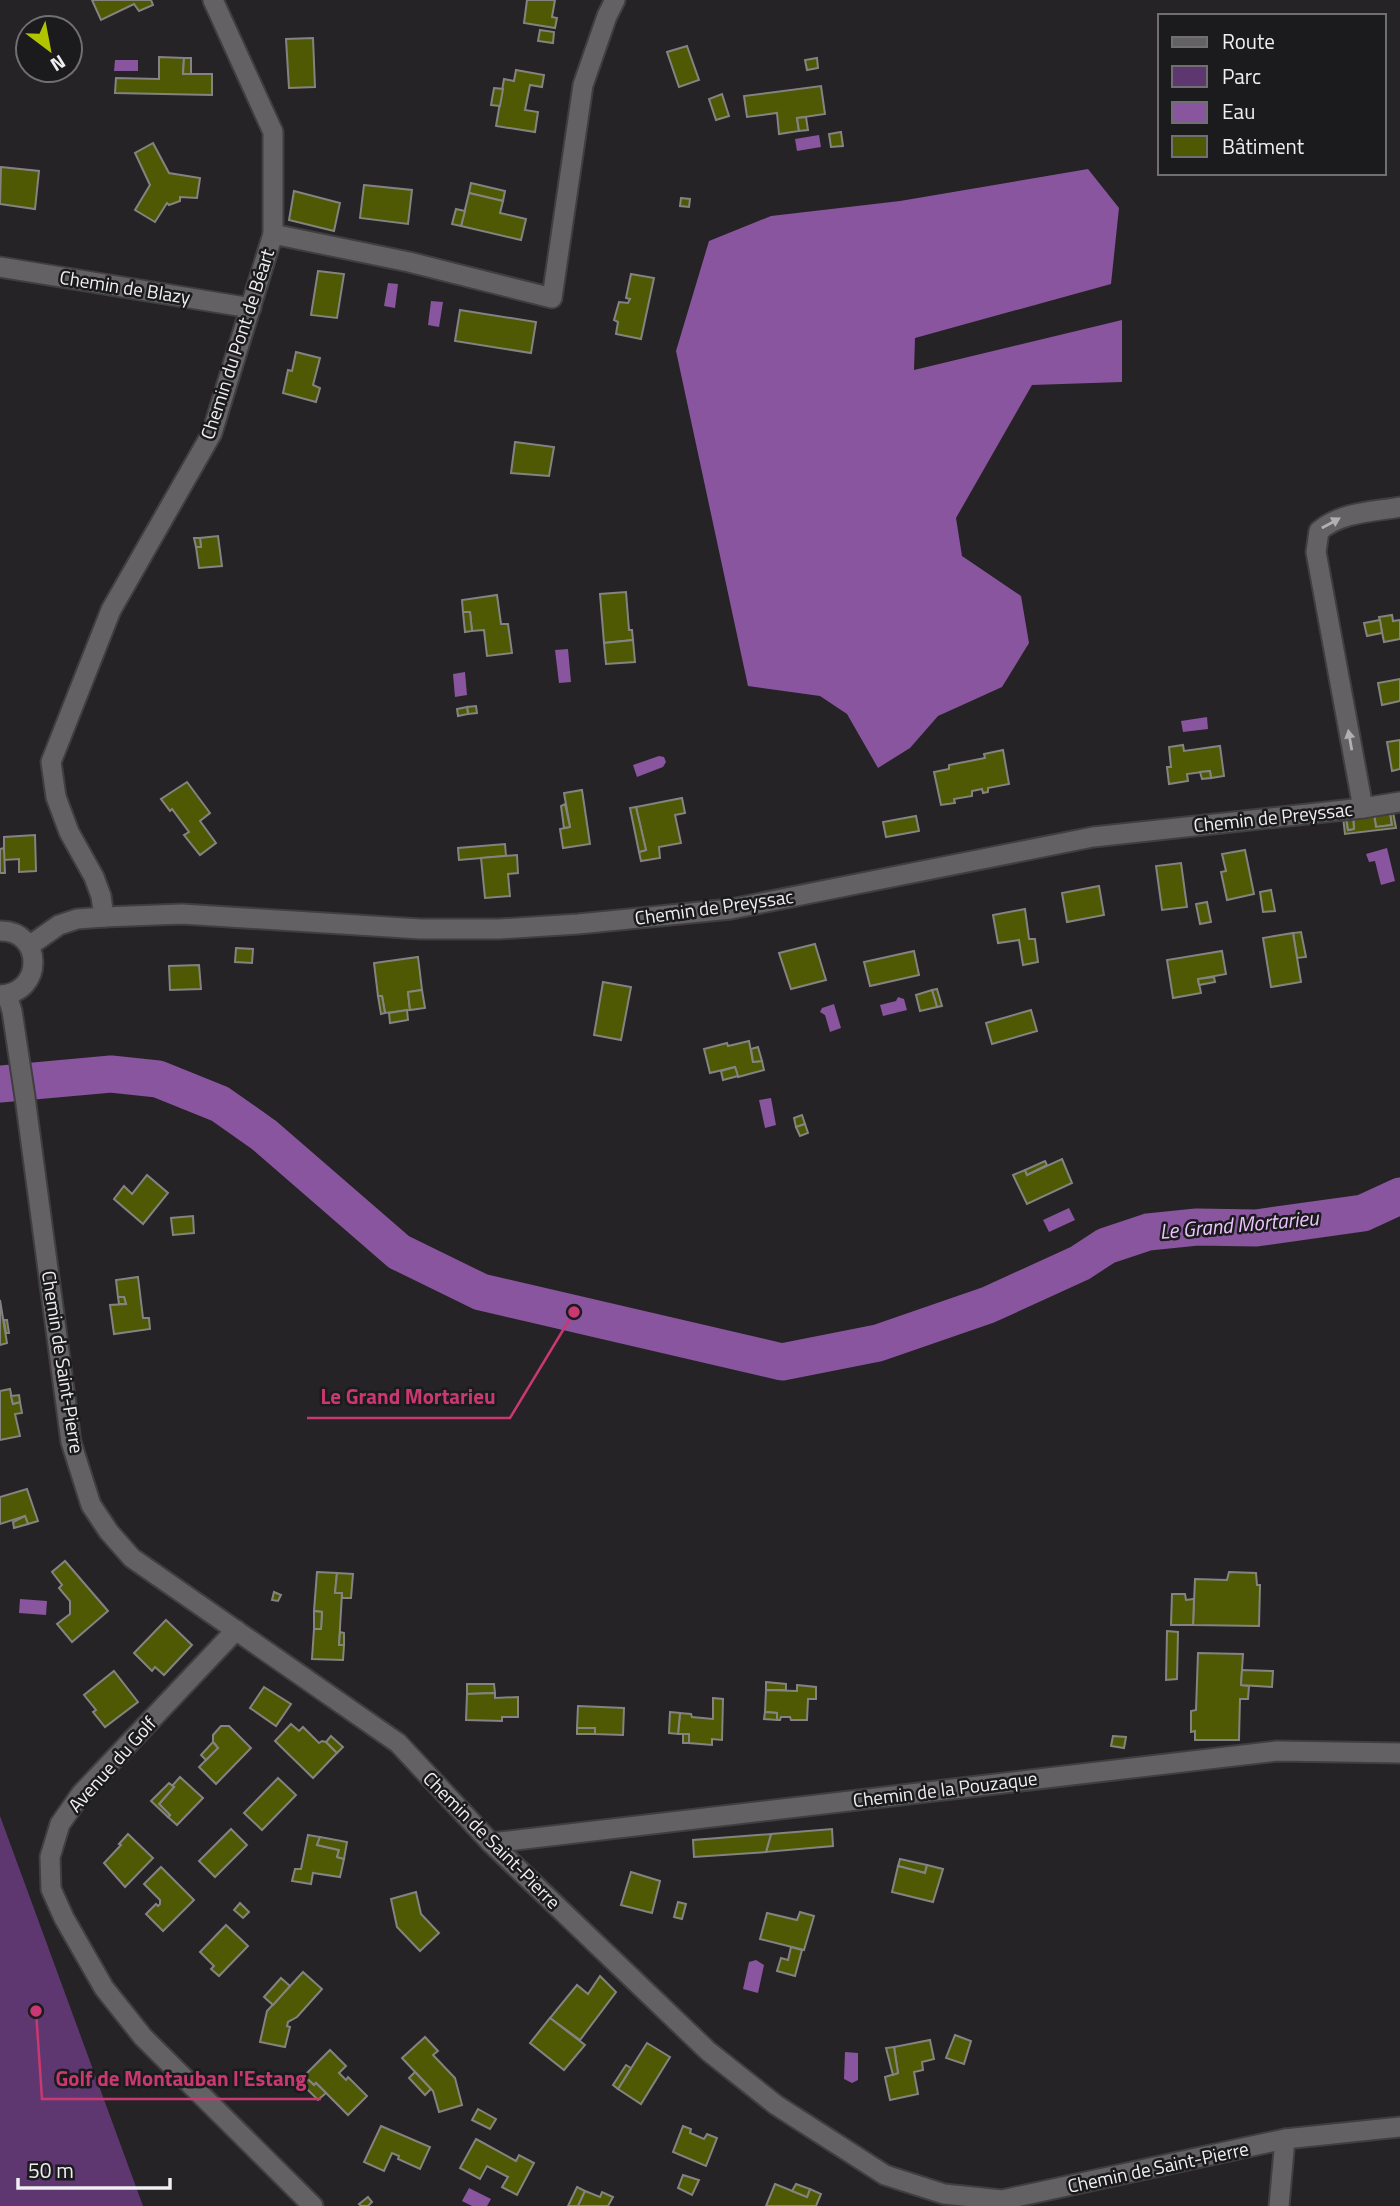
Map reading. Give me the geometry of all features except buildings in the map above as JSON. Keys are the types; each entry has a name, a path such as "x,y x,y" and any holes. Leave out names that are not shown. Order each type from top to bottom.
{"street":[{"path":"213,0 273,132 273,234"},
{"name":"Chemin du Pont de Béart","path":"104,917 101,896 94,877 69,832 56,797 51,762 111,610 212,433 273,234 409,262 552,298 583,85 615,0"},
{"name":"Chemin de Blazy","path":"0,267 251,308"},
{"path":"1363,808 1316,552 1319,531 1329,523 1348,515 1400,507"},
{"name":"Chemin de Preyssac","path":"29,946 59,925 77,919 104,917 182,914 421,929 499,929 731,909 1093,836 1400,802"},
{"path":"0,930 15,933 29,946 34,966 25,985 4,995"},
{"name":"Chemin de Saint-Pierre","path":"4,995 24,1097 71,1442 91,1505 109,1532 132,1558 398,1743 491,1843 708,2051 776,2105 885,2175 944,2194 1002,2200 1285,2139 1400,2127"},
{"name":"Avenue du Golf","path":"236,1630 81,1794 60,1824 50,1857 51,1889 103,1988 143,2038 313,2206"},
{"name":"Chemin de la Pouzaque","path":"491,1843 1277,1751 1400,1753"},
{"path":"1279,2206 1285,2139"}],"green space":[{"path":"0,1816 143,2206 0,2206"}],"water":[{"path":"115,60 138,60 138,71 114,71"},
{"path":"819,135 821,147 797,151 795,139"},
{"path":"1088,169 1119,208 1111,284 915,338 914,370 1122,320 1122,382 1032,385 956,518 962,556 1021,596 1029,643 1002,687 938,716 910,748 878,768 847,714 820,696 748,686 676,351 709,241 771,216 900,201"},
{"path":"388,283 398,284 395,308 384,306"},
{"path":"431,301 443,302 439,327 428,325"},
{"path":"568,649 571,682 559,683 555,650"},
{"path":"465,672 467,695 455,697 453,674"},
{"path":"1207,717 1208,729 1183,732 1181,721"},
{"path":"659,756 664,757 666,762 663,767 637,777 633,765"},
{"path":"1387,848 1395,881 1381,885 1375,861 1369,862 1366,854"},
{"path":"898,997 904,999 907,1010 883,1016 880,1005 896,1001"},
{"path":"834,1004 841,1028 830,1032 825,1015 820,1012 822,1008"},
{"path":"771,1098 776,1125 765,1128 759,1100"},
{"path":"1069,1208 1075,1220 1049,1232 1043,1220"},
{"path":"20,1599 47,1601 46,1615 19,1613"},
{"path":"756,1960 764,1965 758,1993 743,1989 749,1962"},
{"path":"845,2052 858,2053 858,2080 852,2083 844,2079"},
{"path":"469,2188 491,2199 487,2206 472,2206 462,2201"}],"waterway":[{"name":"Le Grand Mortarieu","path":"0,1084 111,1074 158,1079 220,1104 264,1135 399,1252 481,1292 782,1362 878,1343 988,1305 1080,1263 1106,1246 1148,1232 1197,1227 1256,1228 1363,1213 1400,1196"}],"place":[{"name":"Le Grand Mortarieu","path":"574,1312"},
{"name":"Golf de Montauban l'Estang","path":"36,2011"}]}
